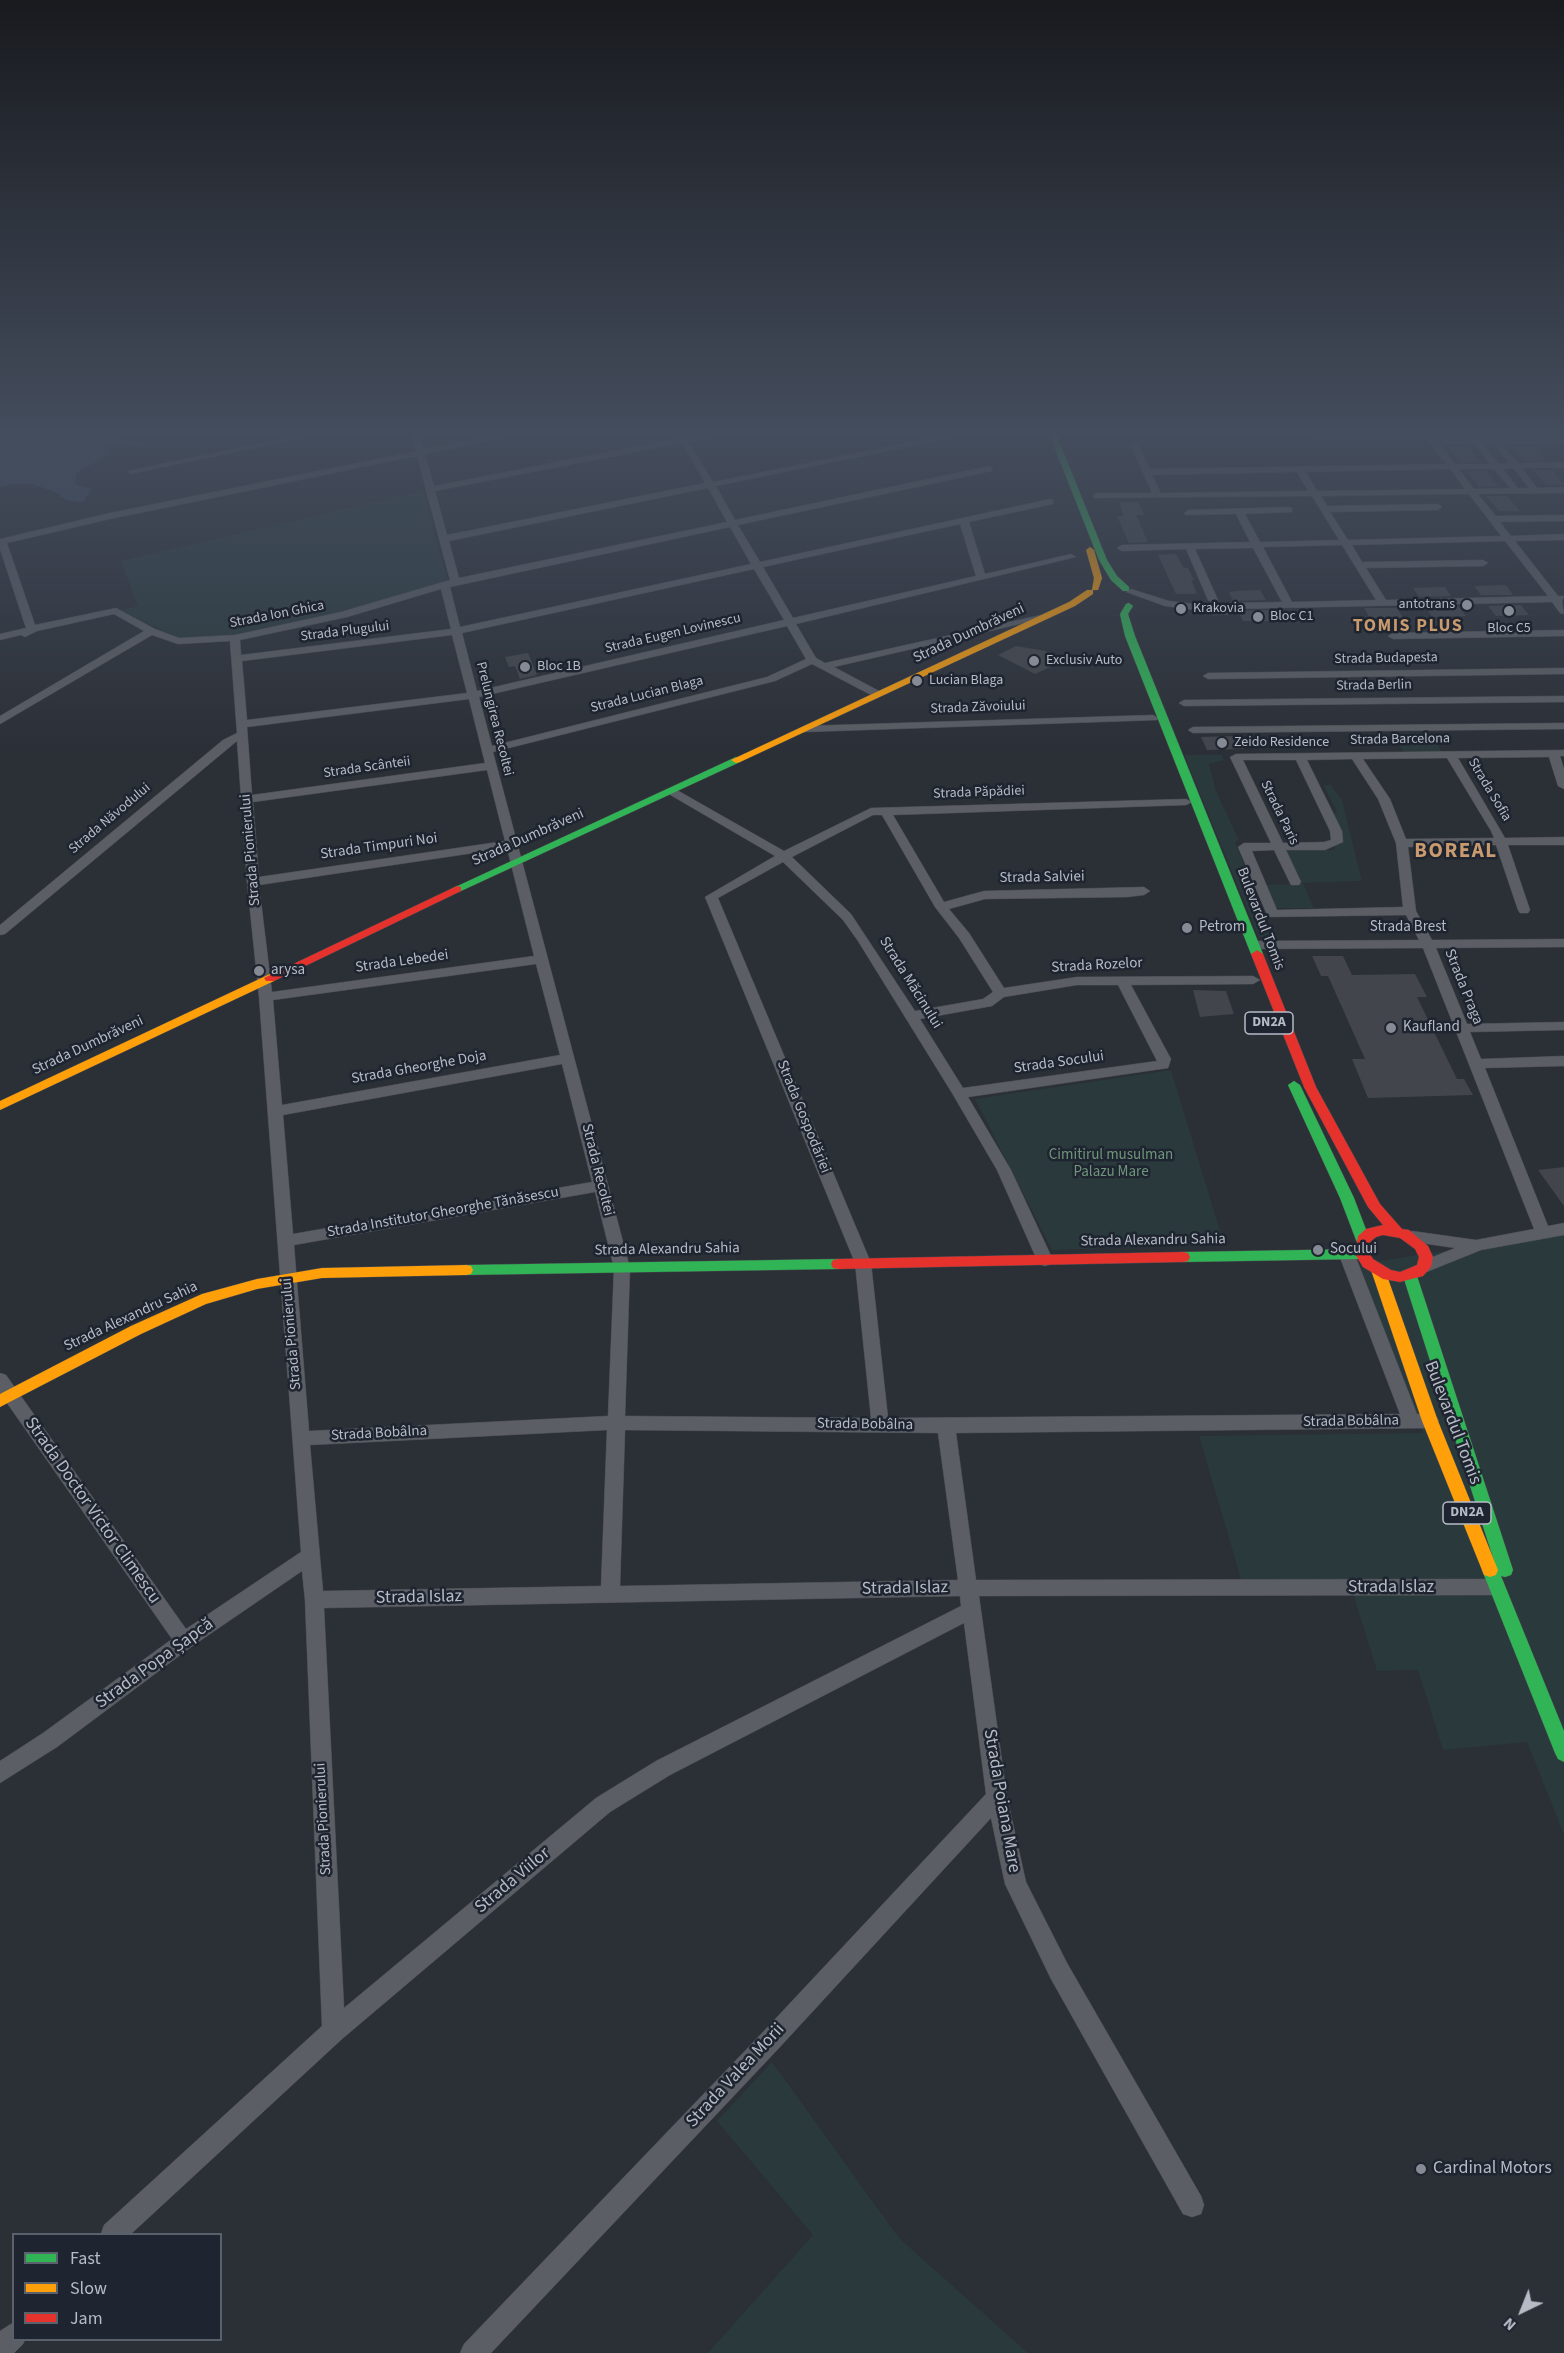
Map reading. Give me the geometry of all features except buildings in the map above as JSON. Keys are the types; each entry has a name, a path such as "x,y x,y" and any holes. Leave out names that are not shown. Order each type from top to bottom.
{"main road":[{"name":"Bulevardul Tomis","path":"1086,541 1098,578 1100,600 1112,616 1153,718 1217,879 1261,1002"},
{"path":"1095,541 1114,578 1130,597"},
{"path":"1100,600 1110,586 1130,597"},
{"name":"Bulevardul Tomis","path":"1130,597 1124,614 1130,636 1311,1087 1375,1207 1403,1235"},
{"path":"1100,600 1130,597"},
{"name":"Strada Dumbrăveni","path":"0,1106 265,989 517,861 1072,604 1100,600"},
{"path":"1290,1076 1347,1198 1358,1250 1368,1263 1378,1270 1400,1277 1417,1271 1426,1257 1421,1246 1403,1235 1383,1230 1371,1233 1358,1250"},
{"name":"Strada Alexandru Sahia","path":"4,1392 201,1300 257,1284 322,1273 1045,1260 1358,1250"},
{"name":"Bulevardul Tomis","path":"1378,1270 1430,1421 1564,1753"},
{"name":"Bulevardul Tomis","path":"1417,1271 1512,1591 1564,1716"}],"street":[{"name":"Prelungirea Recoltei","path":"443,541 456,631 510,844 517,861"},
{"name":"Strada Ion Ghica","path":"32,631 103,612 116,612 151,631 178,641 235,638 343,615 450,583 652,541"},
{"path":"742,541 812,660 877,694"},
{"name":"Strada Plugului","path":"237,659 456,631 873,541"},
{"path":"970,541 981,578"},
{"path":"1255,541 1289,605"},
{"path":"1510,542 1523,541"},
{"path":"1,542 12,585 32,631"},
{"path":"1346,542 1383,603"},
{"path":"1122,548 1346,542 1510,542 1564,545"},
{"path":"1510,542 1559,599 1564,611"},
{"path":"1189,546 1213,612 1229,610 1230,606 1559,599"},
{"name":"Strada Eugen Lovinescu","path":"242,730 473,695 1071,557"},
{"path":"1360,566 1483,563"},
{"path":"1130,597 1168,604 1209,604"},
{"path":"825,666 1044,617"},
{"path":"0,637 32,631"},
{"path":"0,644 32,631"},
{"path":"0,721 151,631"},
{"path":"1393,636 1564,633"},
{"name":"Strada Pionierului","path":"235,638 253,882 265,989 314,1600 334,2031"},
{"name":"Strada Lucian Blaga","path":"487,750 771,679 812,660"},
{"name":"Strada Budapesta","path":"1208,676 1564,672"},
{"name":"Strada Berlin","path":"1184,703 1564,699"},
{"name":"Strada Zăvoiului","path":"804,729 1153,718"},
{"path":"1193,730 1564,726"},
{"name":"Strada Năvodului","path":"0,930 242,730"},
{"path":"1558,753 1564,786"},
{"name":"Strada Barcelona","path":"1236,758 1558,753"},
{"name":"Strada Sofia","path":"1450,754 1497,831 1524,910"},
{"name":"Strada Praga","path":"1356,756 1384,799 1402,843 1410,911 1428,944 1543,1232"},
{"path":"1300,757 1336,831 1337,842 1324,846 1244,847 1272,914 1410,911"},
{"name":"Strada Paris","path":"1236,758 1295,882"},
{"name":"Strada Scânteii","path":"247,799 490,766"},
{"name":"Strada Măcinului","path":"671,791 784,856 847,917 959,1093 1004,1170 1045,1260"},
{"name":"Strada Păpădiei","path":"784,856 871,812 1186,802"},
{"path":"885,811 941,907 964,936 1000,993"},
{"path":"1402,843 1564,841"},
{"name":"Strada Timpuri Noi","path":"253,882 510,844"},
{"name":"Strada Gospodăriei","path":"784,856 711,897 863,1263 880,1425"},
{"name":"Strada Recoltei","path":"517,861 622,1268 610,1595"},
{"name":"Strada Salviei","path":"941,907 984,895 1144,891"},
{"name":"Strada Brest","path":"1253,945 1564,944"},
{"name":"Strada Lebedei","path":"265,989 542,959"},
{"name":"Strada Socului","path":"959,1093 1163,1065 1164,1059 1122,980"},
{"name":"Strada Rozelor","path":"911,1016 987,1003 1000,993 1077,981 1253,980"},
{"path":"1462,1028 1564,1026"},
{"name":"Strada Gheorghe Doja","path":"275,1111 568,1058"},
{"path":"1476,1064 1564,1061"},
{"name":"Strada Institutor Gheorghe Tănăsescu","path":"285,1240 601,1186"},
{"path":"1417,1271 1478,1245 1564,1229"},
{"path":"1403,1235 1478,1245"},
{"path":"1358,1250 1411,1421"},
{"name":"Strada Doctor Victor Climescu","path":"4,1392 184,1641"},
{"name":"Strada Bobâlna","path":"301,1438 617,1423 946,1426 1430,1421"},
{"name":"Strada Poiana Mare","path":"946,1426 997,1797 1016,1884 1059,1971 1192,2205"},
{"name":"Strada Popa Șapcă","path":"0,1773 50,1740 184,1641 310,1556"},
{"name":"Strada Islaz","path":"314,1600 968,1588 1496,1587"},
{"name":"Strada Viilor","path":"115,2233 334,2031 603,1805 663,1768 971,1610"},
{"name":"Strada Valea Morii","path":"473,2353 771,2040 997,1797"},
{"path":"0,2349 12,2337"}],"green space":[{"path":"208,541 437,541 448,581 371,606 250,634 181,640 121,610 138,606 121,561"},
{"path":"1393,733 1431,733 1442,752 1404,753"},
{"path":"1184,755 1222,755 1224,760 1209,764 1216,791 1239,840 1235,842 1264,915 1260,916 1265,928 1274,928 1278,939 1259,937"},
{"path":"1323,785 1331,785 1342,800 1362,881 1303,883 1314,908 1276,908 1263,885 1300,884 1284,849 1335,850 1334,847 1341,840 1332,815 1337,811"},
{"name":"Cimitirul musulman Palazu Mare","path":"1171,1070 1224,1244 1052,1250 975,1099"},
{"path":"1564,1233 1564,1835 1527,1742 1443,1750 1418,1670 1377,1671 1349,1581 1241,1579 1199,1436 1423,1433 1359,1264"},
{"path":"772,2062 899,2238 1028,2353 708,2353 813,2235 717,2121"}],"traffic: fast":[{"path":"1095,541 1114,578 1126,589"},
{"path":"1129,606 1124,614 1130,636 1257,954"},
{"path":"457,889 736,760"},
{"path":"1294,1085 1347,1198 1363,1240"},
{"path":"1183,1257 1362,1254"},
{"path":"466,1270 838,1264"},
{"path":"1410,1276 1505,1570"},
{"path":"1490,1570 1564,1753"}],"traffic: slow":[{"path":"1090,550 1098,578 1095,588"},
{"path":"736,760 1072,604 1090,592"},
{"path":"0,1106 270,978"},
{"path":"0,1401 136,1330 202,1300 257,1284 322,1273 466,1270"},
{"path":"1378,1270 1430,1421 1490,1570"}],"traffic: jam":[{"path":"270,978 457,889"},
{"path":"1257,954 1310,1087 1375,1207 1397,1232"},
{"path":"1383,1230 1404,1234 1421,1246 1426,1257 1424,1267 1418,1272 1400,1277 1388,1275 1368,1263 1362,1254 1363,1240 1371,1233 1383,1230"},
{"path":"838,1264 1183,1257"}],"place":[{"name":"antotrans","path":"1467,605"},
{"name":"Krakovia","path":"1181,609"},
{"name":"Bloc C5","path":"1509,611"},
{"name":"Bloc C1","path":"1258,617"},
{"name":"Exclusiv Auto","path":"1034,661"},
{"name":"Bloc 1B","path":"525,667"},
{"name":"Lucian Blaga","path":"917,681"},
{"name":"Zeido Residence","path":"1222,743"},
{"name":"Petrom","path":"1187,928"},
{"name":"arysa","path":"259,971"},
{"name":"Kaufland","path":"1391,1028"},
{"name":"Socului","path":"1318,1250"},
{"name":"Cardinal Motors","path":"1421,2169"}],"district":[{"name":"TOMIS PLUS","path":"1408,627"},
{"name":"BOREAL","path":"1456,852"}]}
